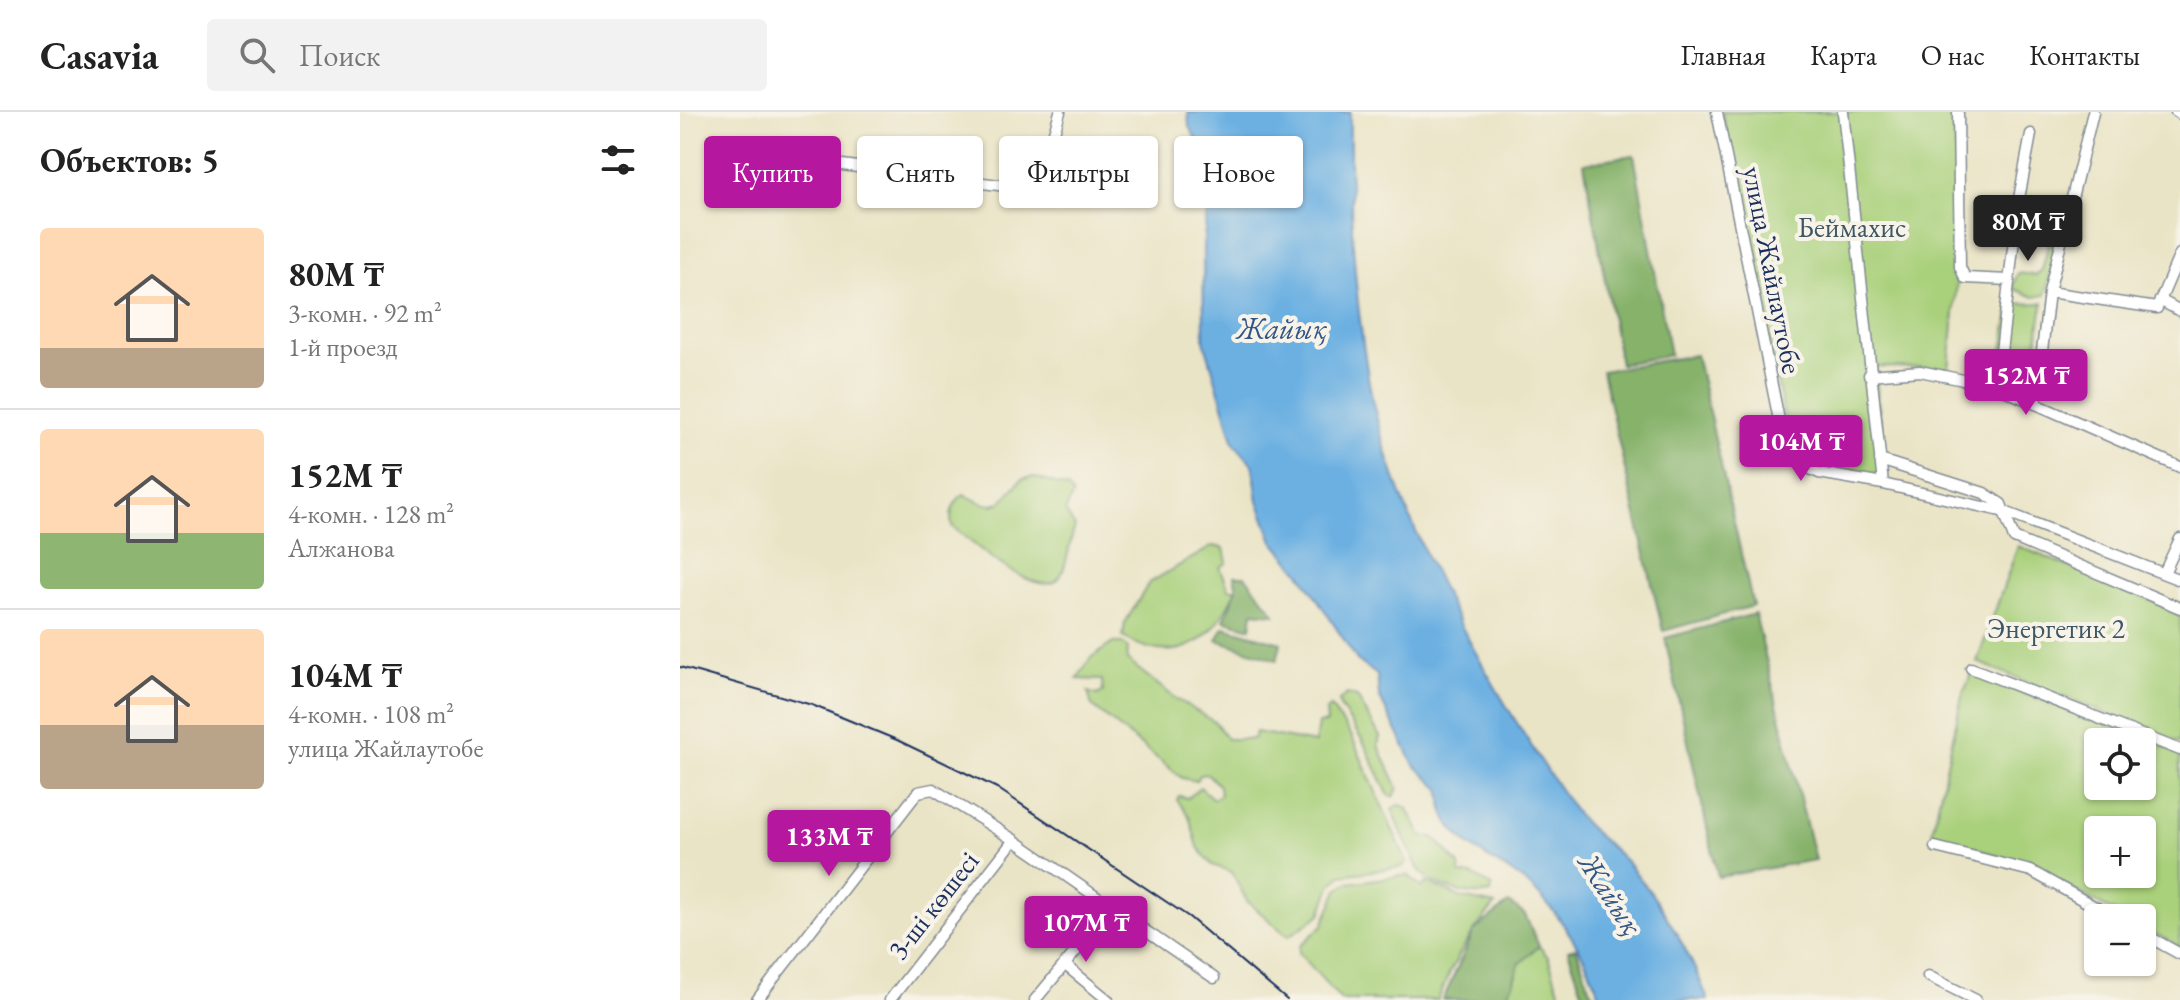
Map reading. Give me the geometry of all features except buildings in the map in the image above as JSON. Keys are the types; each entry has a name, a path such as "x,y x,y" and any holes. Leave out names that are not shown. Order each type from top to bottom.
{"street":[{"path":"842,165 1030,189 1040,180 1060,112"},
{"name":"улица Жайлаутобе","path":"1717,112 1785,450 1802,465 1819,473 2005,512 2180,580"},
{"path":"1843,112 1883,484"},
{"path":"1958,112 1960,267 1965,278 2009,280"},
{"path":"2036,402 2049,292 2093,112"},
{"path":"1997,387 2018,204 2031,134"},
{"path":"2049,292 2157,308 2180,254"},
{"path":"2160,300 2180,311"},
{"path":"1869,375 1920,371 1997,387 2180,467"},
{"path":"1880,460 1984,493 2001,504 2014,538 2180,608"},
{"path":"2164,573 2180,539"},
{"path":"1971,668 2180,750"},
{"path":"757,1000 918,792 933,789 1014,840 1214,978"},
{"name":"3-шi көшесі","path":"890,1000 1014,840"},
{"path":"1935,847 2031,871 2090,904"},
{"path":"1035,1000 1112,908"},
{"path":"2156,941 2180,954"},
{"path":"1064,964 1108,1000"},
{"path":"1928,976 1976,1000"}],"green space":[{"name":"Беймахис","path":"1722,112 1955,112 1957,280 1949,368 1875,367 1886,476 1827,470 1790,445"},
{"path":"1634,155 1670,355 1620,364 1584,163"},
{"path":"2055,231 2061,233 2045,295 2034,297 2012,288 2018,273 2036,275 2042,270 2051,234"},
{"path":"2043,303 2033,371 2027,383 2028,368 2002,358 2010,304"},
{"path":"1696,355 1753,606 1663,631 1602,371"},
{"path":"1033,477 1068,488 1073,495 1065,511 1075,527 1061,575 1052,583 1039,583 1006,568 952,526 953,508 964,494 993,505 1003,500 1022,479"},
{"path":"1213,546 1224,548 1227,563 1220,567 1229,589 1236,589 1217,623 1192,644 1177,650 1143,646 1123,637 1125,623 1149,583"},
{"name":"Энергетик 2","path":"2018,546 2180,612 2180,743 2156,733 2156,728 2142,728 1977,662"},
{"path":"1234,576 1245,576 1275,614 1253,612 1251,628 1224,620 1237,589"},
{"path":"1755,614 1815,860 1718,877 1665,638"},
{"path":"1224,627 1281,643 1277,660 1217,640"},
{"path":"1113,643 1122,643 1128,648 1127,660 1175,698 1216,723 1227,739 1253,739 1256,732 1315,743 1318,724 1327,723 1326,710 1331,707 1351,735 1407,863 1402,867 1341,875 1331,885 1321,914 1289,936 1283,932 1247,901 1232,872 1212,865 1198,847 1189,816 1177,800 1179,796 1188,798 1200,787 1213,799 1220,795 1219,786 1208,774 1199,775 1196,781 1182,778 1092,706 1088,692 1097,695 1103,692 1102,680 1077,679 1091,658"},
{"path":"1972,673 2115,728 2084,728 2084,800 2156,800 2156,744 2180,753 2180,947 2156,934 2156,904 2100,904 2036,870 1932,832 1962,696"},
{"path":"1347,694 1357,697 1380,737 1378,745 1398,788 1394,797 1388,794 1364,743 1340,706 1339,701"},
{"path":"1399,805 1407,807 1422,837 1434,837 1459,865 1460,874 1472,875 1492,886 1491,893 1454,890 1421,872 1392,809"},
{"path":"1408,875 1422,888 1427,882 1462,898 1495,905 1462,950 1438,1000 1341,1000 1299,953 1300,946 1323,925 1338,890 1347,883"},
{"path":"1509,903 1525,915 1539,946 1519,964 1513,984 1502,1000 1443,1000 1474,931"},
{"path":"1539,946 1548,957 1562,1000 1502,1000 1513,984 1519,964"},
{"path":"1576,948 1594,1000 1585,1000 1568,950"}],"water":[{"name":"Жайық","path":"1188,112 1350,112 1353,244 1363,343 1380,432 1399,488 1449,602 1510,712 1580,818 1622,858 1664,912 1693,964 1708,1000 1601,1000 1574,940 1555,913 1533,889 1460,838 1451,826 1443,810 1440,789 1414,765 1379,696 1377,675 1357,660 1301,574 1273,541 1258,501 1253,465 1234,443 1204,340 1203,247 1208,208 1303,208 1303,136 1194,136 1189,127"}],"railway":[{"path":"680,667 812,705 897,740 997,788 1189,917 1287,1000"}]}
